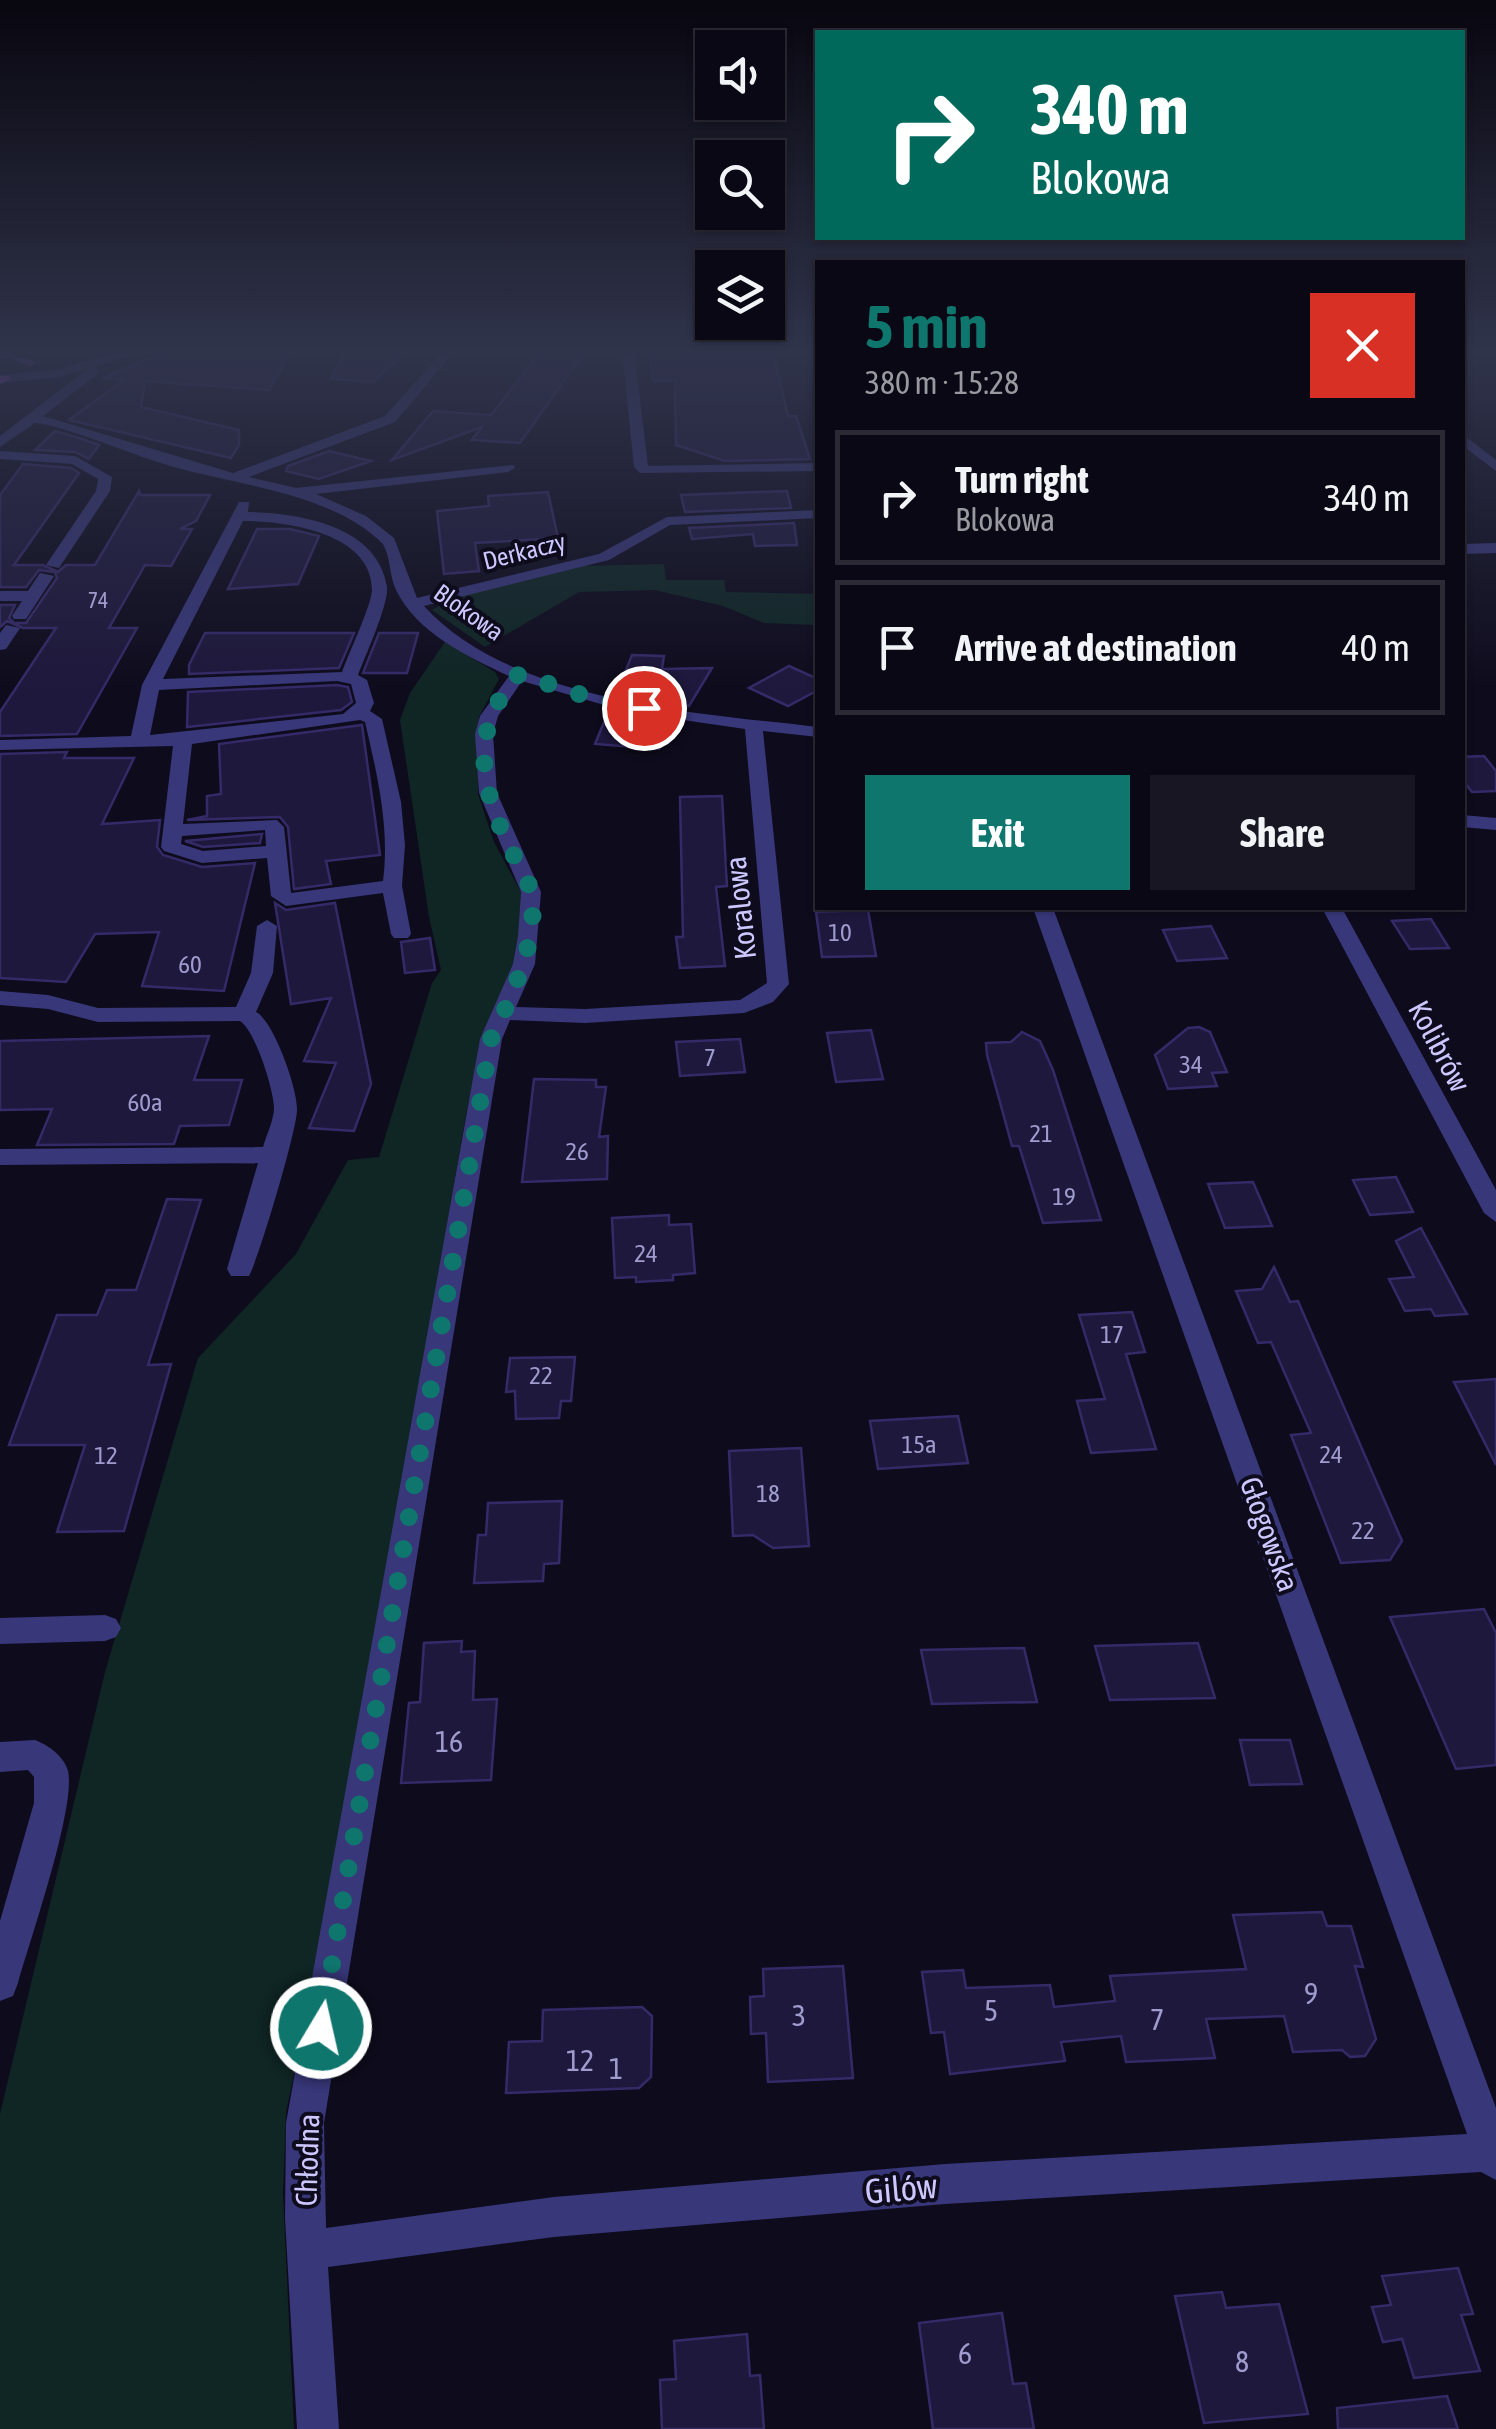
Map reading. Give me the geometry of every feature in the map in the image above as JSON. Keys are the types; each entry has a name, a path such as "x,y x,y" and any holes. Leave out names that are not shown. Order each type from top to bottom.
{"street":[{"path":"0,645 103,491 105,478 81,463"},
{"name":"Blokowa","path":"181,463 293,493 341,511 388,539 398,554 403,587 414,604 437,627 519,674 591,698 815,732"},
{"path":"230,478 270,463"},
{"path":"641,463 645,470 815,468"},
{"path":"293,493 508,468"},
{"path":"139,743 152,685 241,511 329,529 354,545 370,564 380,590 349,677"},
{"name":"Derkaczy","path":"414,604 604,557 666,521 815,514"},
{"path":"1465,549 1496,548"},
{"path":"0,596 32,596"},
{"name":"Chłodna","path":"318,2429 305,2123 491,1039 524,964 531,892 488,792 484,734 489,716 519,674"},
{"path":"0,745 183,740 347,718 360,713 365,703 362,683 349,677 152,685"},
{"path":"360,713 373,719 380,746 395,846 392,886 400,934"},
{"name":"Koralowa","path":"504,1013 652,1014 744,1006 773,992 778,984 753,724"},
{"path":"183,740 170,847 184,854 220,857 276,850"},
{"path":"1465,821 1496,824"},
{"path":"173,831 264,822 274,827 281,896 286,900 392,886"},
{"name":"Głogowska","path":"1045,910 1495,2155"},
{"name":"Kolibrów","path":"1333,910 1496,1213"},
{"path":"244,1014 262,973 267,926"},
{"path":"0,998 48,1002 98,1015 244,1014 255,1020 266,1039 286,1108 240,1269"},
{"path":"0,1157 272,1156"},
{"path":"0,1631 105,1628"},
{"path":"0,1757 36,1755 52,1770 53,1785 0,1984"},
{"name":"Gilów","path":"308,2250 554,2217 945,2184 1495,2155"}],"green space":[{"path":"664,564 666,580 724,580 726,592 815,594 815,625 764,623 723,606 655,590 579,592 485,647 432,610 454,597 584,566"},
{"path":"445,642 495,672 499,679 479,717 478,794 494,842 521,892 518,955 482,1038 466,1115 324,1934 286,2112 283,2194 294,2429 0,2429 0,2114 105,1672 198,1358 296,1254 348,1160 379,1157 432,983 441,970 429,917 400,720 410,693"}],"building":[{"path":"364,463 319,479 286,471 288,466"},
{"path":"23,464 71,468 79,473 14,565 43,565 58,572 66,565 95,565 139,491 140,495 210,495 196,521 180,529 192,529 171,566 145,565 109,628 137,628 77,734 0,736 0,712 56,628 23,628 7,621 0,627 0,605 15,605 9,618 14,623 26,623 57,578 55,572 39,570 26,587 0,587 0,495"},
{"path":"787,491 791,508 685,512 681,495"},
{"path":"548,492 558,538 475,543 479,571 444,574 437,511 489,506 488,496"},
{"path":"794,523 797,545 755,546 753,534 692,539 689,528"},
{"path":"257,529 290,529 319,536 298,584 228,589"},
{"path":"205,633 354,633 339,668 189,674 189,665"},
{"path":"379,633 418,633 407,673 363,673"},
{"path":"632,655 664,656 662,669 712,668 689,706 664,704 616,695"},
{"path":"789,666 815,678 815,692 788,706 749,688"},
{"path":"348,687 352,702 341,710 187,727 188,692"},
{"path":"609,710 668,722 659,749 595,744"},
{"path":"362,725 380,855 326,861 331,884 294,889 288,827 280,817 187,820 207,816 207,796 221,794 219,744"},
{"path":"67,752 64,758 134,758 102,824 160,820 157,847 163,855 202,867 255,863 224,991 142,986 159,932 95,934 66,982 0,978 0,754"},
{"path":"1484,756 1496,771 1496,791 1472,792 1465,783 1465,757"},
{"path":"722,796 727,886 716,887 725,966 680,968 676,937 683,937 680,797"},
{"path":"262,834 260,843 203,847 185,841"},
{"path":"275,903 286,910 335,903 371,1084 354,1131 309,1128 336,1063 304,1061 331,998 291,1004"},
{"path":"868,910 876,956 822,957 816,912"},
{"path":"1431,919 1449,948 1410,949 1392,921"},
{"path":"1211,926 1227,958 1177,961 1163,930"},
{"path":"430,938 435,970 405,973 401,942"},
{"path":"1188,1028 1210,1032 1227,1072 1212,1073 1217,1086 1168,1089 1155,1055"},
{"path":"871,1030 883,1079 836,1082 827,1033"},
{"path":"1022,1032 1040,1041 1053,1070 1101,1220 1043,1223 1019,1146 1012,1146 987,1055 986,1043 1011,1042"},
{"path":"209,1036 194,1080 242,1080 229,1125 180,1126 174,1144 37,1145 52,1109 0,1110 0,1041"},
{"path":"740,1039 745,1072 680,1076 676,1042"},
{"path":"534,1079 596,1080 596,1087 606,1087 599,1137 608,1136 607,1179 522,1182"},
{"path":"1396,1177 1413,1212 1370,1215 1353,1180"},
{"path":"1253,1182 1272,1226 1225,1228 1208,1184"},
{"path":"167,1199 201,1200 148,1365 171,1364 124,1531 57,1532 85,1445 9,1445 57,1315 97,1315 107,1290 136,1290"},
{"path":"669,1215 669,1225 691,1224 695,1273 673,1275 673,1280 636,1282 636,1277 615,1278 612,1218"},
{"path":"1421,1228 1467,1314 1435,1316 1431,1309 1405,1311 1389,1279 1414,1277 1396,1241"},
{"path":"1274,1267 1290,1302 1298,1301 1402,1541 1390,1560 1341,1563 1291,1435 1311,1433 1271,1342 1258,1343 1236,1291 1262,1289"},
{"path":"1132,1312 1145,1352 1126,1354 1156,1449 1091,1453 1077,1401 1105,1399 1079,1315"},
{"path":"575,1357 571,1401 561,1401 559,1418 516,1419 515,1391 506,1392 510,1358"},
{"path":"1496,1379 1496,1465 1454,1382"},
{"path":"958,1416 968,1463 878,1469 870,1421"},
{"path":"801,1448 809,1546 773,1548 753,1535 733,1536 729,1451"},
{"path":"562,1501 559,1563 544,1564 543,1581 474,1583 478,1535 486,1535 488,1503"},
{"path":"1484,1609 1496,1633 1496,1765 1456,1769 1390,1617"},
{"path":"462,1641 461,1652 475,1651 473,1700 497,1699 491,1780 401,1783 409,1703 420,1702 424,1643"},
{"path":"1198,1643 1215,1698 1110,1700 1095,1646"},
{"path":"1024,1648 1037,1702 932,1704 921,1650"},
{"path":"1240,1740 1290,1740 1302,1784 1250,1785"},
{"path":"1322,1912 1327,1926 1351,1926 1363,1967 1355,1966 1376,2039 1365,2056 1350,2057 1342,2050 1293,2052 1284,2016 1206,2019 1215,2058 1126,2062 1121,2036 1061,2042 1065,2061 950,2074 944,2032 931,2033 922,1972 963,1970 966,1988 1050,1985 1054,2007 1115,2001 1110,1976 1246,1969 1233,1915"},
{"path":"843,1966 853,2078 768,2082 766,2033 751,2034 750,1997 764,1996 763,1969"},
{"path":"642,2007 652,2016 651,2077 639,2088 506,2093 509,2042 542,2041 543,2010"},
{"path":"1458,2268 1473,2314 1461,2315 1480,2371 1414,2378 1402,2339 1383,2342 1372,2307 1391,2305 1382,2276"},
{"path":"1222,2292 1226,2308 1279,2304 1308,2414 1204,2423 1175,2296"},
{"path":"1002,2313 1013,2384 1026,2383 1034,2429 933,2429 919,2323"},
{"path":"747,2334 750,2376 760,2375 764,2429 662,2429 660,2380 676,2379 674,2341"},
{"path":"1447,2396 1458,2429 1338,2429 1337,2408"}],"route":[{"path":"321,2028 491,1039 524,964 528,936 531,892 488,792 484,734 489,716 519,674 591,698 644,708"}]}
